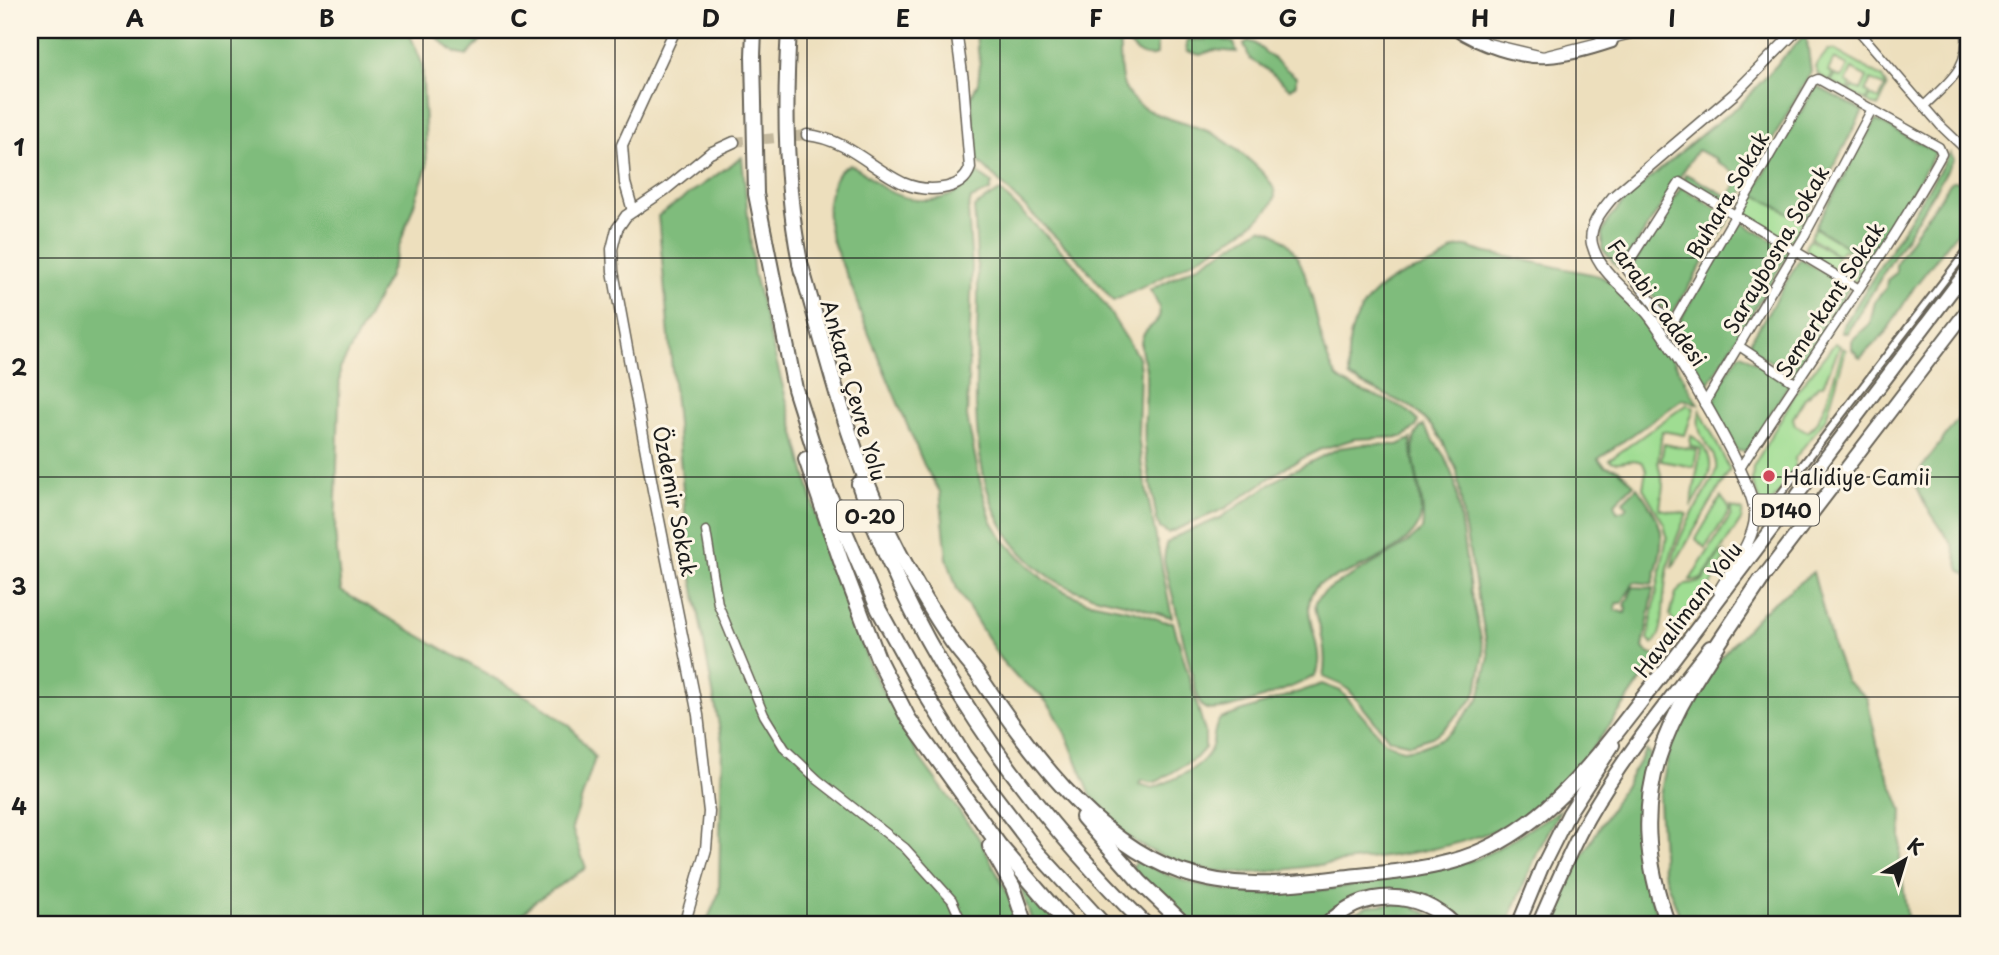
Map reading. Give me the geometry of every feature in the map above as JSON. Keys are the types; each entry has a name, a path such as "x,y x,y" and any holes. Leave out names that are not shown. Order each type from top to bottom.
{"highway":[{"name":"O-20","path":"754,30 756,194 784,342 806,429 837,515 879,610 919,683 978,776 1037,852 1104,925"},
{"name":"Ankara Çevre Yolu","path":"789,30 788,160 792,213 800,263 818,350 839,426 873,524 920,624 971,712 1032,797 1103,881 1146,925"},
{"path":"756,194 763,270 791,409 852,590 879,661 908,718 940,772 997,856 1013,887 1026,925"},
{"path":"800,263 862,467 890,533 918,587 951,640 1097,834 1140,882 1185,925"},
{"name":"Havalimanı Yolu","path":"1518,925 1542,867 1569,813 1661,675 1969,268"},
{"name":"Havalimanı Yolu","path":"1538,925 1574,844 1599,799 1672,695 1969,308"},
{"path":"1668,925 1648,850 1648,809 1657,759 1666,733 1686,695 1761,580"},
{"path":"1023,739 1093,817 1122,840 1162,864 1191,875 1234,885 1265,886 1312,882 1451,862 1507,837 1537,816 1574,782 1661,675"},
{"path":"908,718 999,845 1069,925"},
{"path":"1327,925 1352,906 1376,898 1392,897 1424,904 1442,914 1454,925"}],"street":[{"path":"633,211 625,183 622,145 675,30"},
{"path":"807,135 840,144 905,184 943,188 958,184 970,168 956,30"},
{"path":"1453,30 1481,45 1537,59 1553,59 1591,50 1613,44 1611,40"},
{"path":"1461,30 1488,43 1543,56 1647,30"},
{"path":"1592,30 1611,40"},
{"name":"Farabi Caddesi","path":"1755,509 1739,470 1704,404 1654,322 1599,260 1591,234 1599,215 1613,197 1734,94 1797,30"},
{"path":"1858,30 1940,125 1964,148"},
{"path":"1924,106 1962,67 1966,55 1966,30"},
{"name":"Buhara Sokak","path":"1736,215 1680,182 1627,265 1629,274 1671,326 1736,215 1813,80 1818,79 1872,109"},
{"name":"Saraybosna Sokak","path":"1704,404 1796,251 1872,109"},
{"name":"Semerkant Sokak","path":"1739,470 1860,289 1939,161 1942,152 1939,147 1872,109"},
{"name":"Özdemir Sokak","path":"684,925 706,849 709,812 698,715 653,490 613,271 612,249 617,229 633,211 666,189 710,153 734,142"},
{"path":"1736,215 1860,289"},
{"path":"1755,509 1766,512 1773,504 1969,248"},
{"path":"1739,346 1795,383"},
{"path":"1755,509 1767,515 1785,511"},
{"path":"1705,616 1750,537 1755,509"},
{"path":"706,531 718,604 764,715 785,749 818,780 905,848 952,900 963,925"}],"green space":[{"path":"30,30 408,30 422,63 427,167 388,278 340,369 335,532 341,591 538,703 571,727 595,758 572,828 586,868 534,902 512,925 30,925"},
{"path":"428,30 490,30 467,56 455,53"},
{"path":"975,30 1116,30 1120,46 1122,81 1130,96 1146,109 1212,133 1239,151 1259,169 1273,187 1275,195 1269,208 1231,239 1150,284 1113,301 1082,263 976,159 971,97 978,83 980,64"},
{"path":"1118,30 1136,30 1142,36 1153,37 1157,43 1157,55 1144,56 1139,53"},
{"path":"1806,33 1811,72 1736,205 1730,206 1683,179 1686,174 1729,197 1740,176 1716,161 1717,159 1697,150 1621,268 1618,268 1602,249 1602,234 1609,219 1627,198 1740,105"},
{"path":"1219,39 1234,43 1237,52 1214,50 1200,55 1187,51 1188,40"},
{"path":"1248,41 1296,77 1296,84 1290,89 1250,59 1244,44"},
{"path":"1828,50 1834,50 1882,77 1887,88 1878,107 1867,102 1870,95 1879,99 1885,87 1871,80 1865,92 1869,94 1866,101 1850,92 1853,87 1861,90 1867,77 1852,69 1846,82 1851,85 1848,91 1831,82 1835,75 1842,78 1848,66 1834,59 1828,71 1833,74 1829,81 1818,74 1815,67"},
{"path":"1816,86 1863,111 1804,222 1753,193"},
{"path":"1876,120 1936,152 1870,261 1815,227"},
{"path":"1950,153 1954,159 1847,333 1842,333 1842,328"},
{"path":"742,157 754,275 822,537 870,666 919,757 979,838 1015,908 1018,925 705,925 719,893 722,742 690,567 658,216"},
{"path":"850,165 897,195 922,200 948,196 959,191 976,172 992,183 990,191 971,199 968,210 972,267 967,417 980,481 991,520 1003,539 1043,579 1085,601 1173,622 1205,732 1205,748 1196,758 1158,781 1151,783 1141,780 1139,784 1153,788 1196,766 1209,754 1220,719 1322,684 1341,691 1386,743 1403,750 1421,747 1443,738 1479,699 1489,656 1464,524 1457,471 1442,440 1432,427 1413,408 1350,378 1348,361 1352,330 1366,303 1389,282 1439,261 1458,247 1602,277 1617,287 1645,317 1669,352 1698,404 1683,399 1598,459 1606,466 1618,469 1634,484 1615,503 1617,512 1624,510 1627,506 1623,501 1637,487 1659,524 1660,554 1653,584 1634,582 1622,603 1617,603 1615,610 1625,613 1633,587 1654,588 1643,648 1658,656 1593,747 1551,797 1519,818 1467,840 1411,853 1247,873 1199,868 1161,855 1126,836 1105,821 1108,814 1091,796 1053,710 1040,694 1017,678 1000,659 957,589 947,558 940,492 924,465 860,313 831,234 828,202 839,172"},
{"path":"1952,181 1958,181 1969,189 1969,217 1915,286 1886,332 1860,358 1852,349 1852,340 1870,324 1875,301 1886,288 1887,280 1896,273 1899,259"},
{"path":"1681,187 1731,217 1670,317 1632,271 1632,267"},
{"path":"1000,191 1072,261 1105,305 1138,357 1138,434 1142,468 1172,617 1088,594 1060,583 1027,558 1004,528 989,493 980,456 976,416 978,287 974,207"},
{"path":"1753,193 1804,222 1794,239 1784,240 1743,214"},
{"path":"1739,221 1790,251 1706,388 1702,387 1671,337"},
{"path":"1261,228 1280,236 1294,251 1311,292 1328,360 1337,377 1356,389 1400,406 1418,421 1417,426 1404,437 1354,439 1319,450 1289,465 1226,508 1168,533 1160,528 1157,521 1145,447 1146,371 1141,345 1142,337 1159,318 1160,312 1150,290"},
{"path":"1815,228 1870,261 1861,276 1851,263 1853,256 1849,251 1843,250 1838,255 1810,237"},
{"path":"1809,239 1837,256 1837,261 1843,266 1850,264 1860,277 1856,282 1811,256 1805,247"},
{"path":"1800,259 1849,288 1796,377 1747,347"},
{"path":"1835,343 1840,346 1823,385 1819,385 1805,398 1793,418 1795,425 1808,432 1814,426 1824,406 1843,348 1846,350 1826,418 1795,458 1795,472 1765,511 1752,482 1753,467 1798,389"},
{"path":"1742,354 1789,384 1750,447 1745,451 1737,451 1714,403 1722,381"},
{"path":"1687,404 1694,408 1685,435 1662,431 1658,462 1663,485 1660,509 1687,514 1669,562 1662,625 1653,644 1648,639 1667,536 1664,524 1643,488 1646,470 1643,463 1634,460 1609,460"},
{"path":"1969,404 1969,576 1960,570 1953,546 1926,506 1914,481"},
{"path":"1700,410 1730,470 1672,568 1680,539 1716,470 1714,456 1700,430"},
{"path":"1423,425 1445,457 1455,482 1470,588 1484,652 1474,698 1444,729 1432,737 1410,744 1389,739 1350,691 1323,677 1324,650 1315,607 1321,595 1398,549 1422,529 1422,505 1414,443 1416,433"},
{"path":"1691,435 1707,453 1710,470 1691,507 1701,449 1690,446"},
{"path":"1411,439 1421,505 1417,526 1408,538 1380,558 1319,584 1312,594 1310,616 1318,652 1315,675 1277,693 1240,705 1211,709 1203,707 1197,695 1164,561 1166,544 1177,536 1220,518 1284,475 1339,448 1366,444 1398,445"},
{"path":"1664,444 1697,450 1694,467 1661,461"},
{"path":"1721,497 1729,512 1705,548 1696,539"},
{"path":"1731,507 1743,511 1741,520 1703,577 1700,580 1690,580 1731,515"},
{"path":"1725,552 1712,584 1677,631 1670,615 1676,593 1686,584 1702,582 1720,554"},
{"path":"1813,572 1832,643 1846,681 1867,698 1879,752 1902,810 1900,859 1907,916 1899,925 1683,925 1663,872 1659,800 1674,727 1708,671 1763,611"},
{"path":"1646,750 1650,754 1640,832 1647,886 1661,925 1550,925 1577,865"},
{"path":"1560,810 1538,851 1507,925 1460,925 1390,891 1351,899 1334,909 1318,925 1190,925 1132,868 1138,860 1170,876 1236,892 1306,892 1468,862"},
{"path":"1028,886 1066,925 1033,925 1021,888"},
{"path":"1404,902 1450,925 1334,925 1368,906"}],"tunnel":[{"path":"734,142 807,135"}],"place":[{"name":"Halidiye Camii","path":"1769,476"}]}
